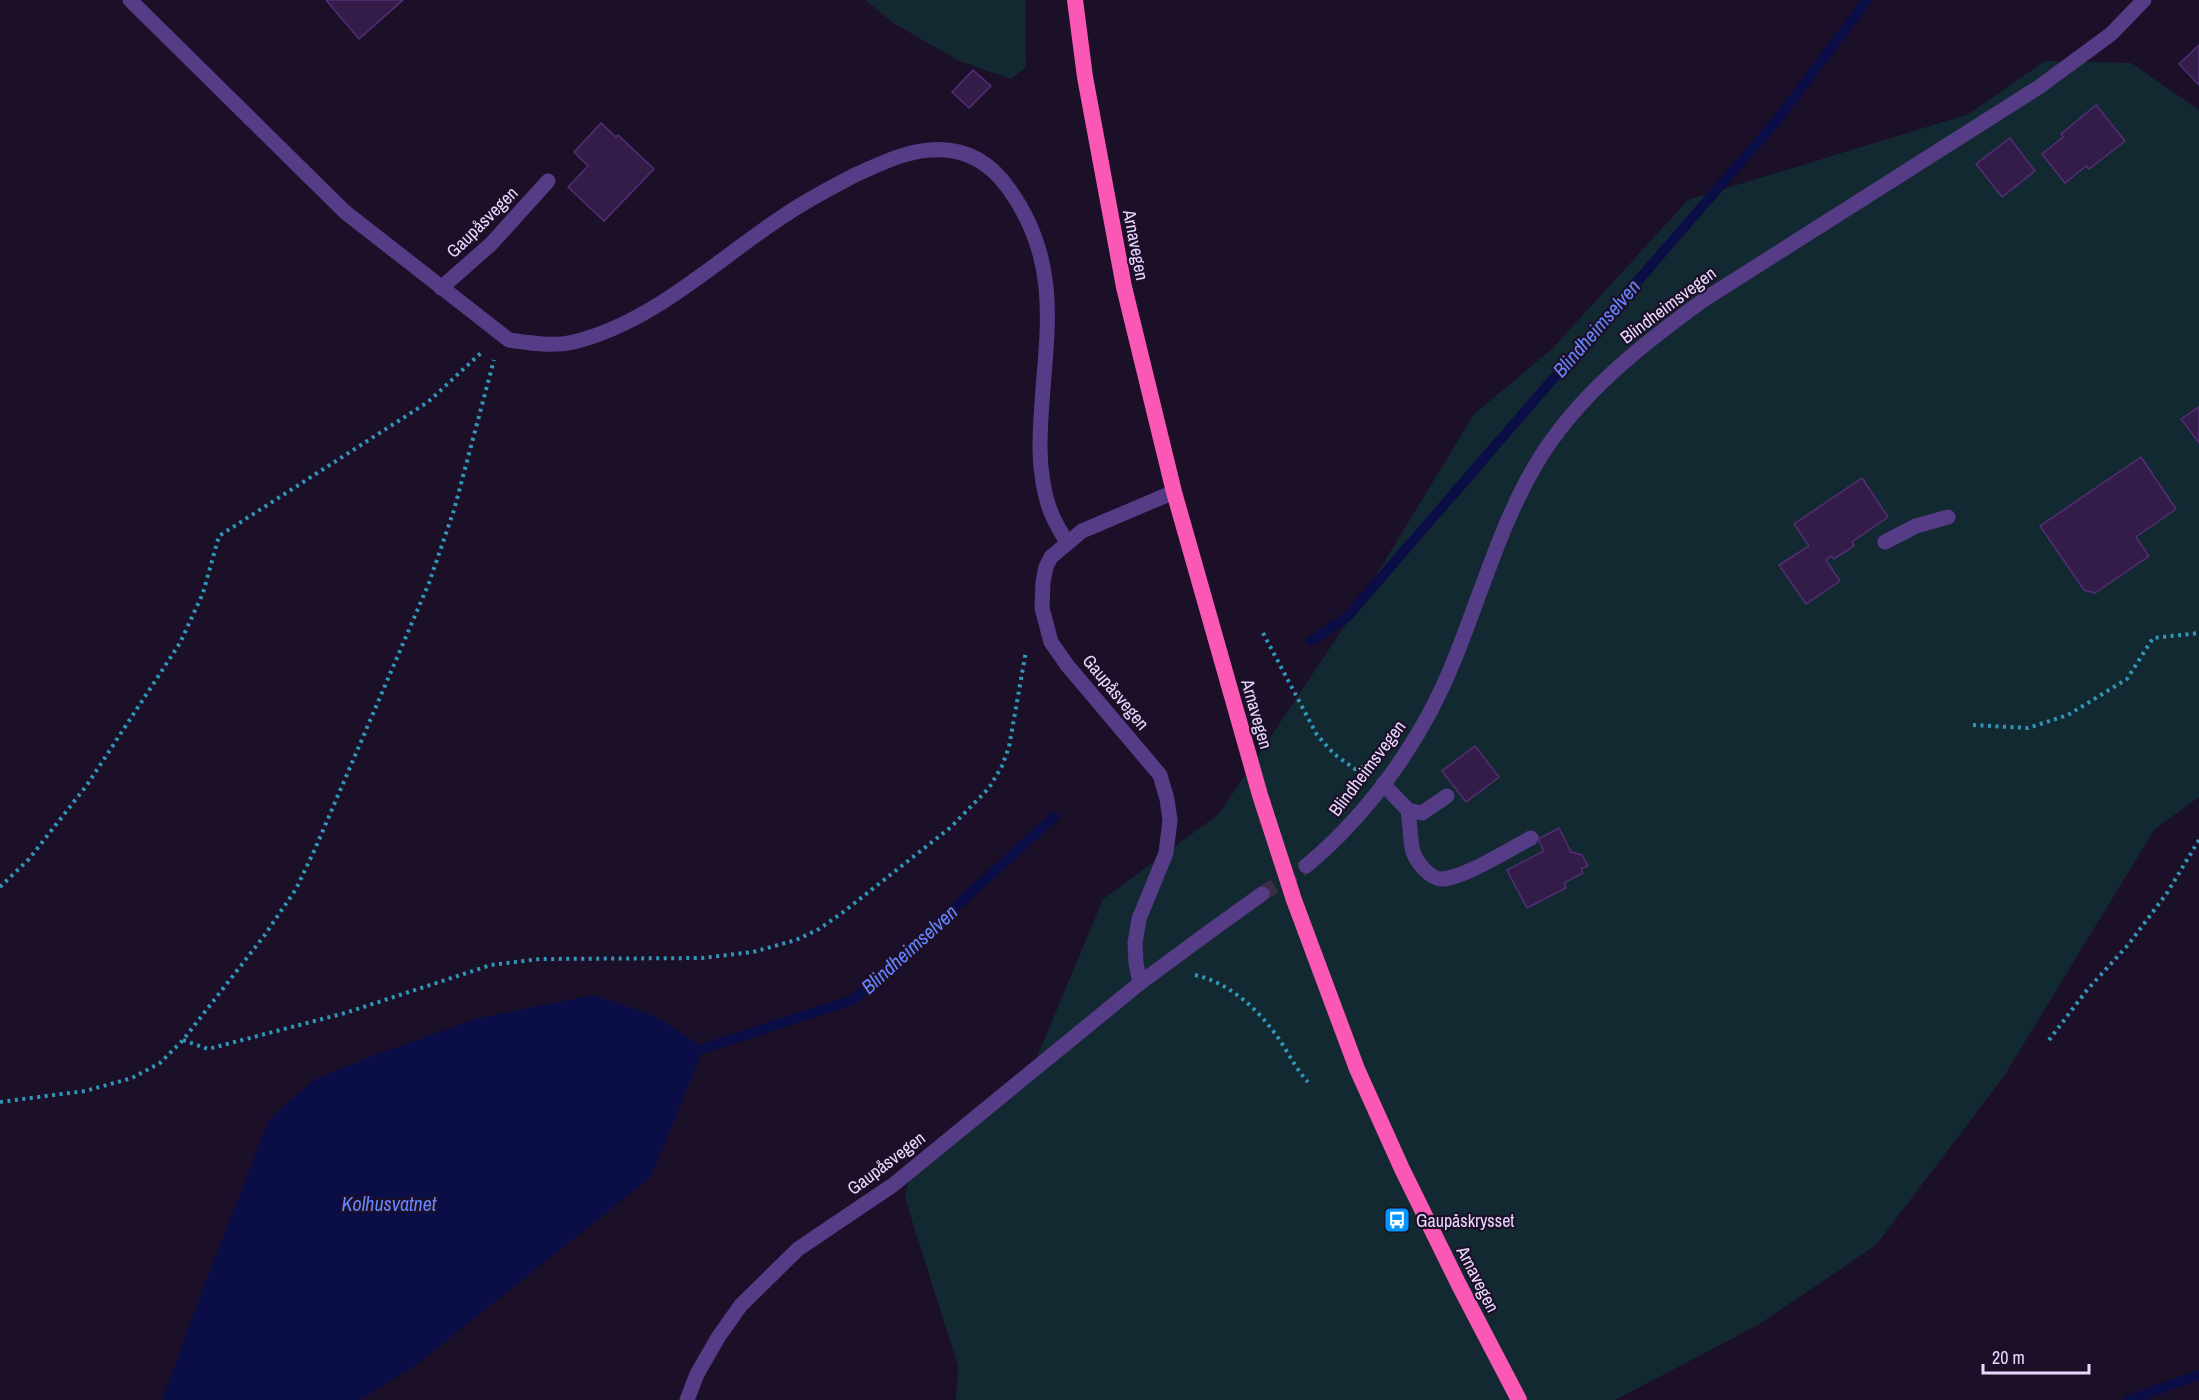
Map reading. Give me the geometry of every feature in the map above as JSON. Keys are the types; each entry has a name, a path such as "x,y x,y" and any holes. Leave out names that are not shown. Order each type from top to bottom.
{"highway":[{"name":"Arnavegen","path":"1075,0 1085,77 1124,287 1174,492 1260,795 1293,900 1357,1069 1402,1169 1519,1400"}],"street":[{"path":"130,0 345,212 509,340 543,345 573,342 607,330 651,310 781,217 824,190 910,152 942,149 973,155 1001,177 1023,208 1038,246 1044,271 1049,319 1040,450 1045,488 1052,516 1067,542"},
{"name":"Blindheimsvegen","path":"1306,866 1329,847 1410,749 1431,712 1455,661 1509,516 1536,465 1564,424 1614,370 1655,335 1705,299 2038,87 2111,34 2144,0"},
{"name":"Gaupåsvegen","path":"441,288 491,244 548,181"},
{"name":"Gaupåsvegen","path":"1140,983 1135,942 1139,919 1166,853 1170,820 1167,799 1160,775 1067,665 1051,642 1042,608 1043,582 1051,556 1082,531 1174,492"},
{"path":"1885,542 1916,526 1948,517"},
{"path":"1383,784 1408,810 1422,813 1447,796"},
{"path":"1408,810 1414,853 1421,865 1432,876 1443,879 1462,873 1531,838"},
{"name":"Gaupåsvegen","path":"687,1400 697,1374 719,1336 741,1305 798,1249 893,1185 1140,983 1263,894"}],"path":[{"path":"0,887 29,859 87,784 180,644 203,593 219,536 428,402 501,334"},
{"path":"0,1101 85,1091 132,1078 160,1063 183,1040 264,936 296,889 429,583 454,510 501,334"},
{"path":"1263,633 1317,735 1334,754 1355,769 1369,766 1383,784"},
{"path":"1973,725 2028,728 2068,715 2127,679 2153,638 2199,633"},
{"path":"183,1040 208,1049 345,1013 491,964 540,959 702,958 753,952 796,940 819,929 842,913 951,827 989,788 1002,766 1009,747 1026,650 1051,642"},
{"path":"2049,1040 2087,990 2128,945 2167,893 2199,840"},
{"path":"1163,967 1200,976 1233,991 1251,1005 1267,1022 1295,1067 1308,1082"}],"shaded area":[{"path":"865,0 1025,0 1026,67 1011,79 959,61 895,24"},
{"path":"2045,61 2131,63 2199,110 2199,797 2154,830 2004,1076 1876,1245 1758,1325 1615,1400 956,1400 958,1366 905,1198 913,1161 1032,1069 1103,899 1219,814 1352,615 1474,414 1552,349 1688,200 1969,114"}],"water":[{"name":"Kolhusvatnet","path":"593,995 655,1016 704,1048 651,1177 416,1365 360,1400 162,1400 269,1119 315,1079 380,1053 479,1018"}],"building":[{"path":"326,0 403,0 359,39"},
{"path":"2199,45 2199,85 2179,64"},
{"path":"973,70 991,86 969,108 952,92"},
{"path":"2096,105 2125,141 2089,169 2086,166 2065,183 2042,154 2063,137 2061,134"},
{"path":"601,123 616,137 618,135 654,169 604,221 568,187 588,166 574,152"},
{"path":"2010,138 2035,171 2002,197 1976,164"},
{"path":"2199,407 2199,443 2181,419"},
{"path":"2141,457 2176,509 2136,537 2149,556 2095,593 2084,590 2040,526"},
{"path":"1862,478 1888,517 1852,542 1854,546 1834,559 1831,556 1826,560 1840,581 1806,604 1779,565 1809,546 1794,524"},
{"path":"1475,746 1499,777 1466,802 1442,771"},
{"path":"1559,828 1571,852 1582,855 1588,866 1581,869 1583,873 1564,883 1566,888 1527,908 1507,870 1544,851 1538,839"}],"waterway":[{"name":"Blindheimselven","path":"1311,641 1347,617 1777,120 1867,0"},
{"name":"Blindheimselven","path":"704,1048 853,1000 1054,817"},
{"path":"2129,1400 2199,1375"}],"tunnel":[{"path":"1262,894 1306,866"}],"place":[{"name":"Gaupåskrysset","path":"1397,1220"}]}
